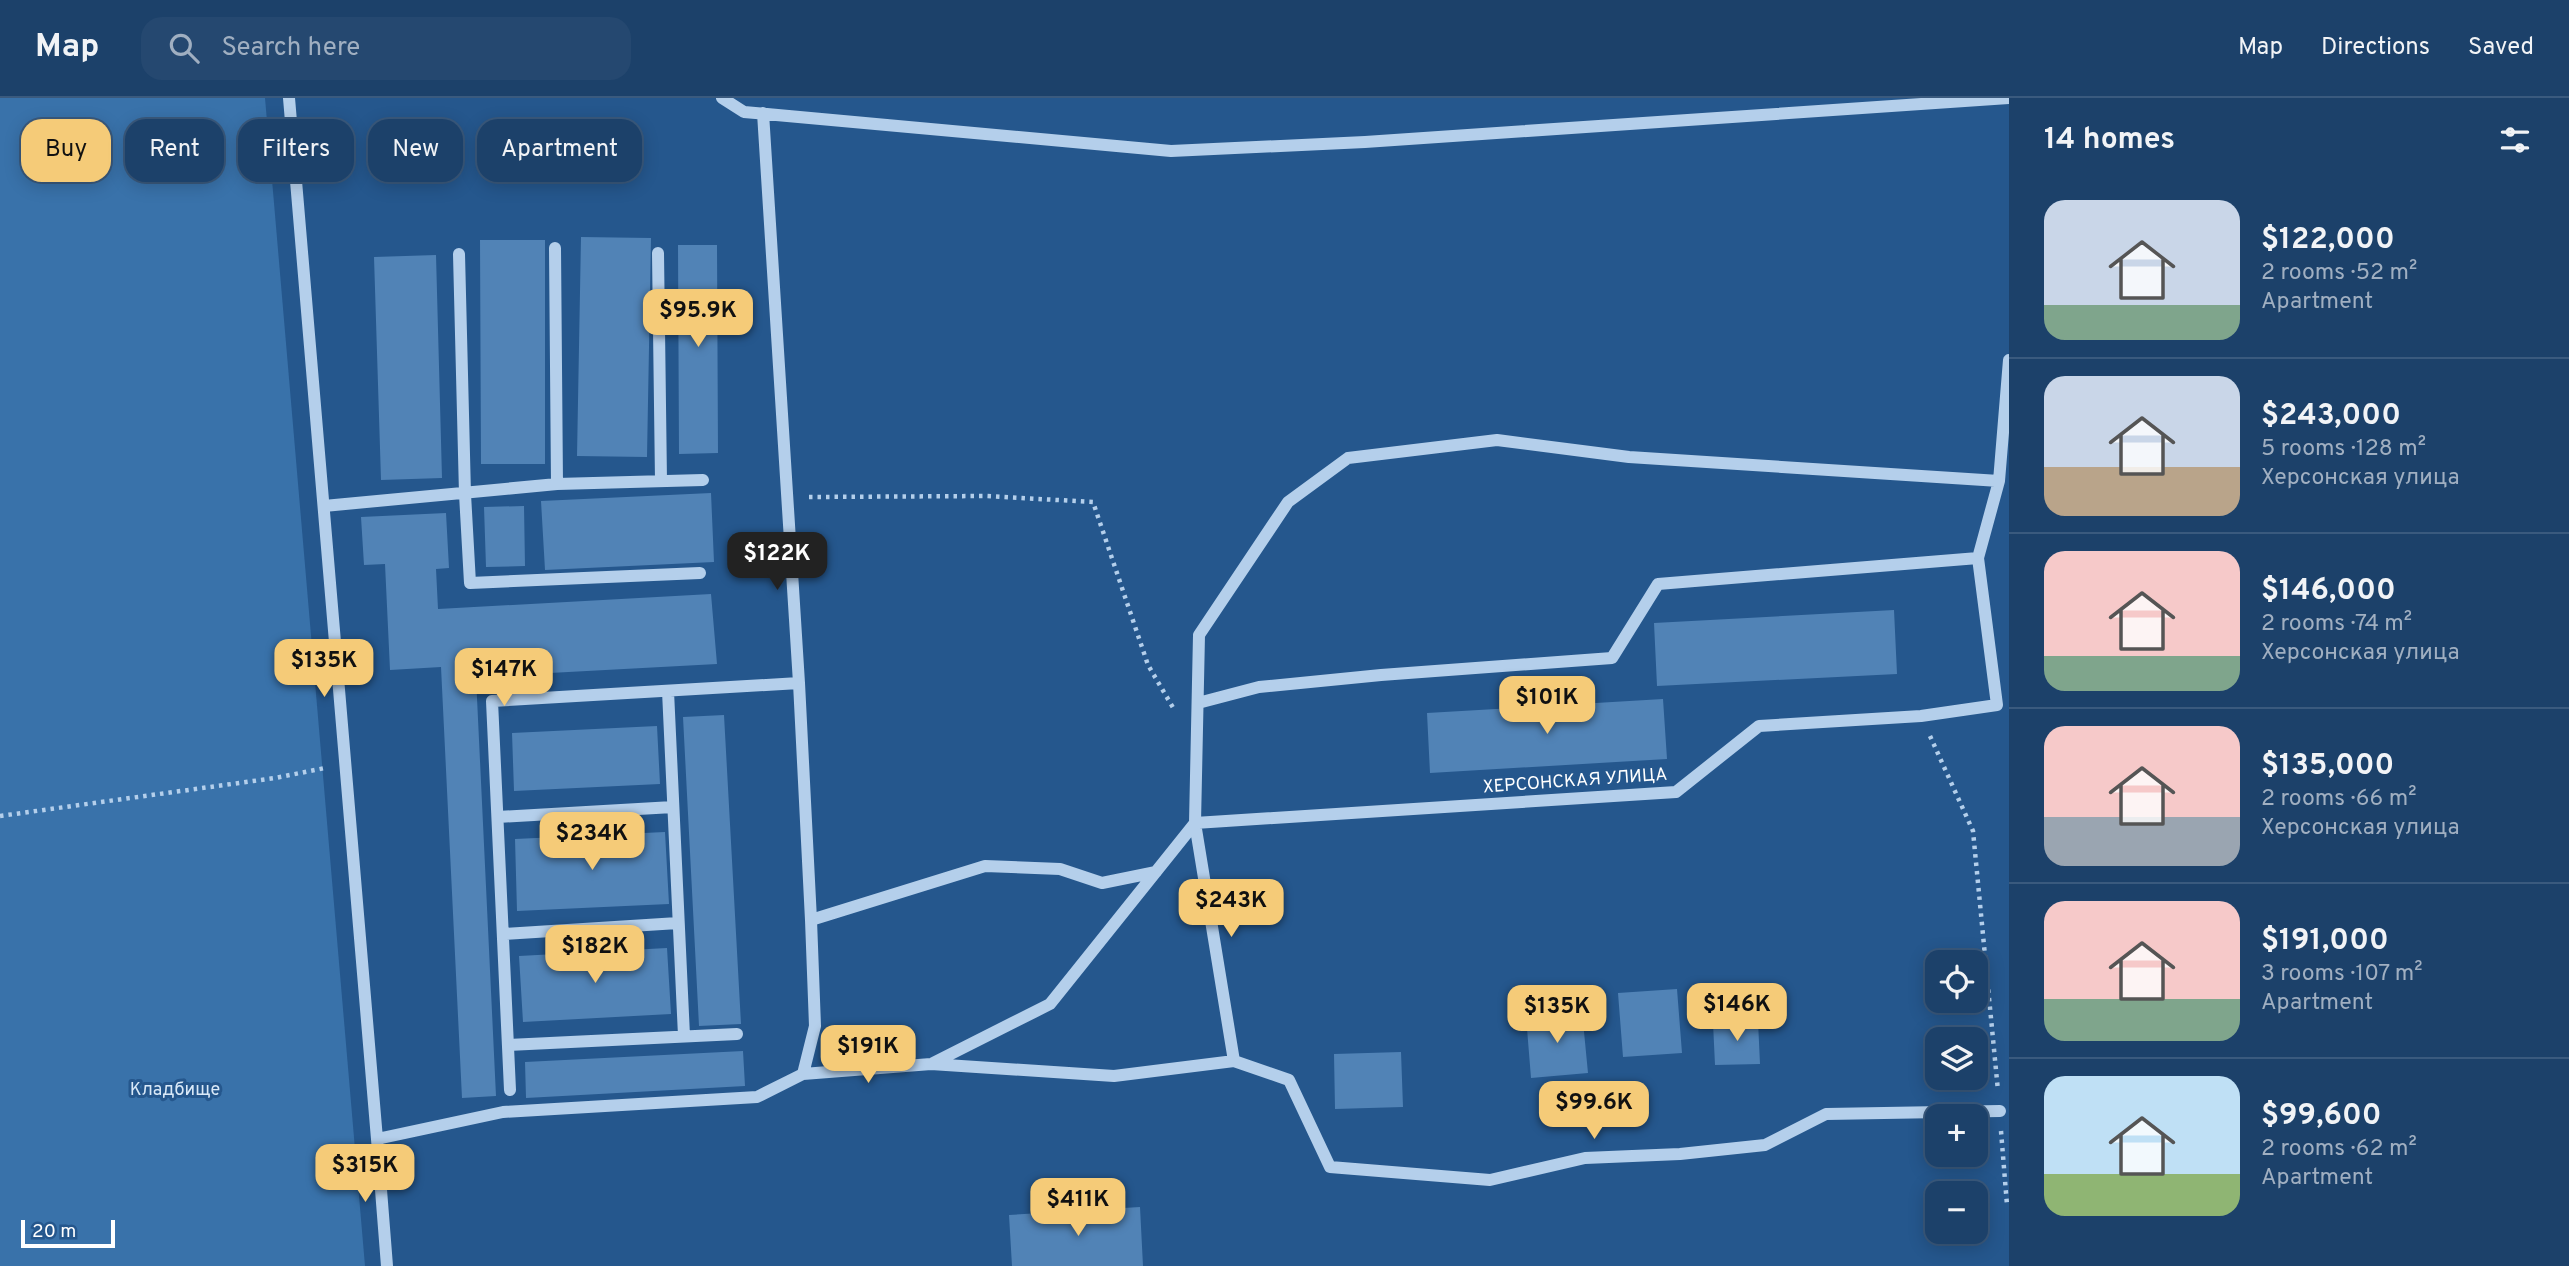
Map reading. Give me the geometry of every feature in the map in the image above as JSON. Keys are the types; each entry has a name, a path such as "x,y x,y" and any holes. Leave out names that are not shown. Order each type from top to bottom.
{"street":[{"path":"289,98 387,1266"},
{"path":"722,98 744,111 1171,151 1365,142 2009,98"},
{"path":"763,113 799,683 815,1026 803,1074"},
{"path":"555,248 557,484"},
{"path":"658,253 661,481"},
{"path":"459,254 470,583 700,573"},
{"path":"1198,703 1259,687 1612,658 1658,584 1978,558 1998,481 2009,360"},
{"path":"1234,1061 1195,823 1199,635 1288,502 1348,458 1497,440 1629,457 1998,481"},
{"path":"324,506 557,484 704,480"},
{"name":"ХЕРСОНСКАЯ УЛИЦА","path":"1195,823 1676,792 1759,726 1921,716 1997,705 1978,558"},
{"path":"510,1090 492,701 799,683"},
{"path":"668,691 684,1036"},
{"path":"498,817 673,807"},
{"path":"931,1064 1050,1004 1195,823"},
{"path":"810,920 985,866 1060,869 1102,883 1156,872"},
{"path":"503,934 678,923"},
{"path":"508,1045 737,1034"},
{"path":"377,1139 503,1112 757,1097 803,1074 931,1064 1114,1076 1234,1061 1289,1080 1331,1167 1490,1180 1585,1158 1680,1154 1765,1145 1826,1114 2000,1111"}],"path":[{"path":"788,497 986,496 1093,502 1148,665 1176,712"},
{"path":"1921,716 1973,831 2009,1206"},
{"path":"0,816 275,778 346,765"}],"green space":[{"name":"Кладбище","path":"0,98 265,98 267,119 238,119 238,182 272,182 365,1266 0,1266"}],"building":[{"path":"581,237 651,238 647,457 577,456"},
{"path":"480,240 545,240 545,464 481,464"},
{"path":"678,245 717,245 718,453 679,454"},
{"path":"436,255 442,478 381,480 374,257"},
{"path":"711,493 714,562 545,570 541,501"},
{"path":"524,506 525,566 486,567 484,507"},
{"path":"446,513 449,568 436,569 438,609 711,594 717,664 476,677 496,1096 462,1098 441,667 390,670 385,564 364,565 361,517"},
{"path":"1894,610 1897,674 1657,686 1654,623"},
{"path":"1663,699 1667,759 1430,773 1427,713"},
{"path":"724,715 741,1024 699,1026 683,717"},
{"path":"657,726 660,784 514,791 512,733"},
{"path":"665,832 669,904 517,911 515,839"},
{"path":"667,948 671,1014 523,1022 519,956"},
{"path":"1677,989 1682,1053 1623,1057 1618,993"},
{"path":"1582,1011 1588,1073 1531,1078 1526,1016"},
{"path":"1758,1021 1760,1064 1715,1065 1713,1023"},
{"path":"743,1051 745,1086 526,1098 525,1062"},
{"path":"1401,1052 1403,1107 1335,1109 1334,1054"},
{"path":"1140,1207 1143,1266 1012,1266 1009,1215"}]}
